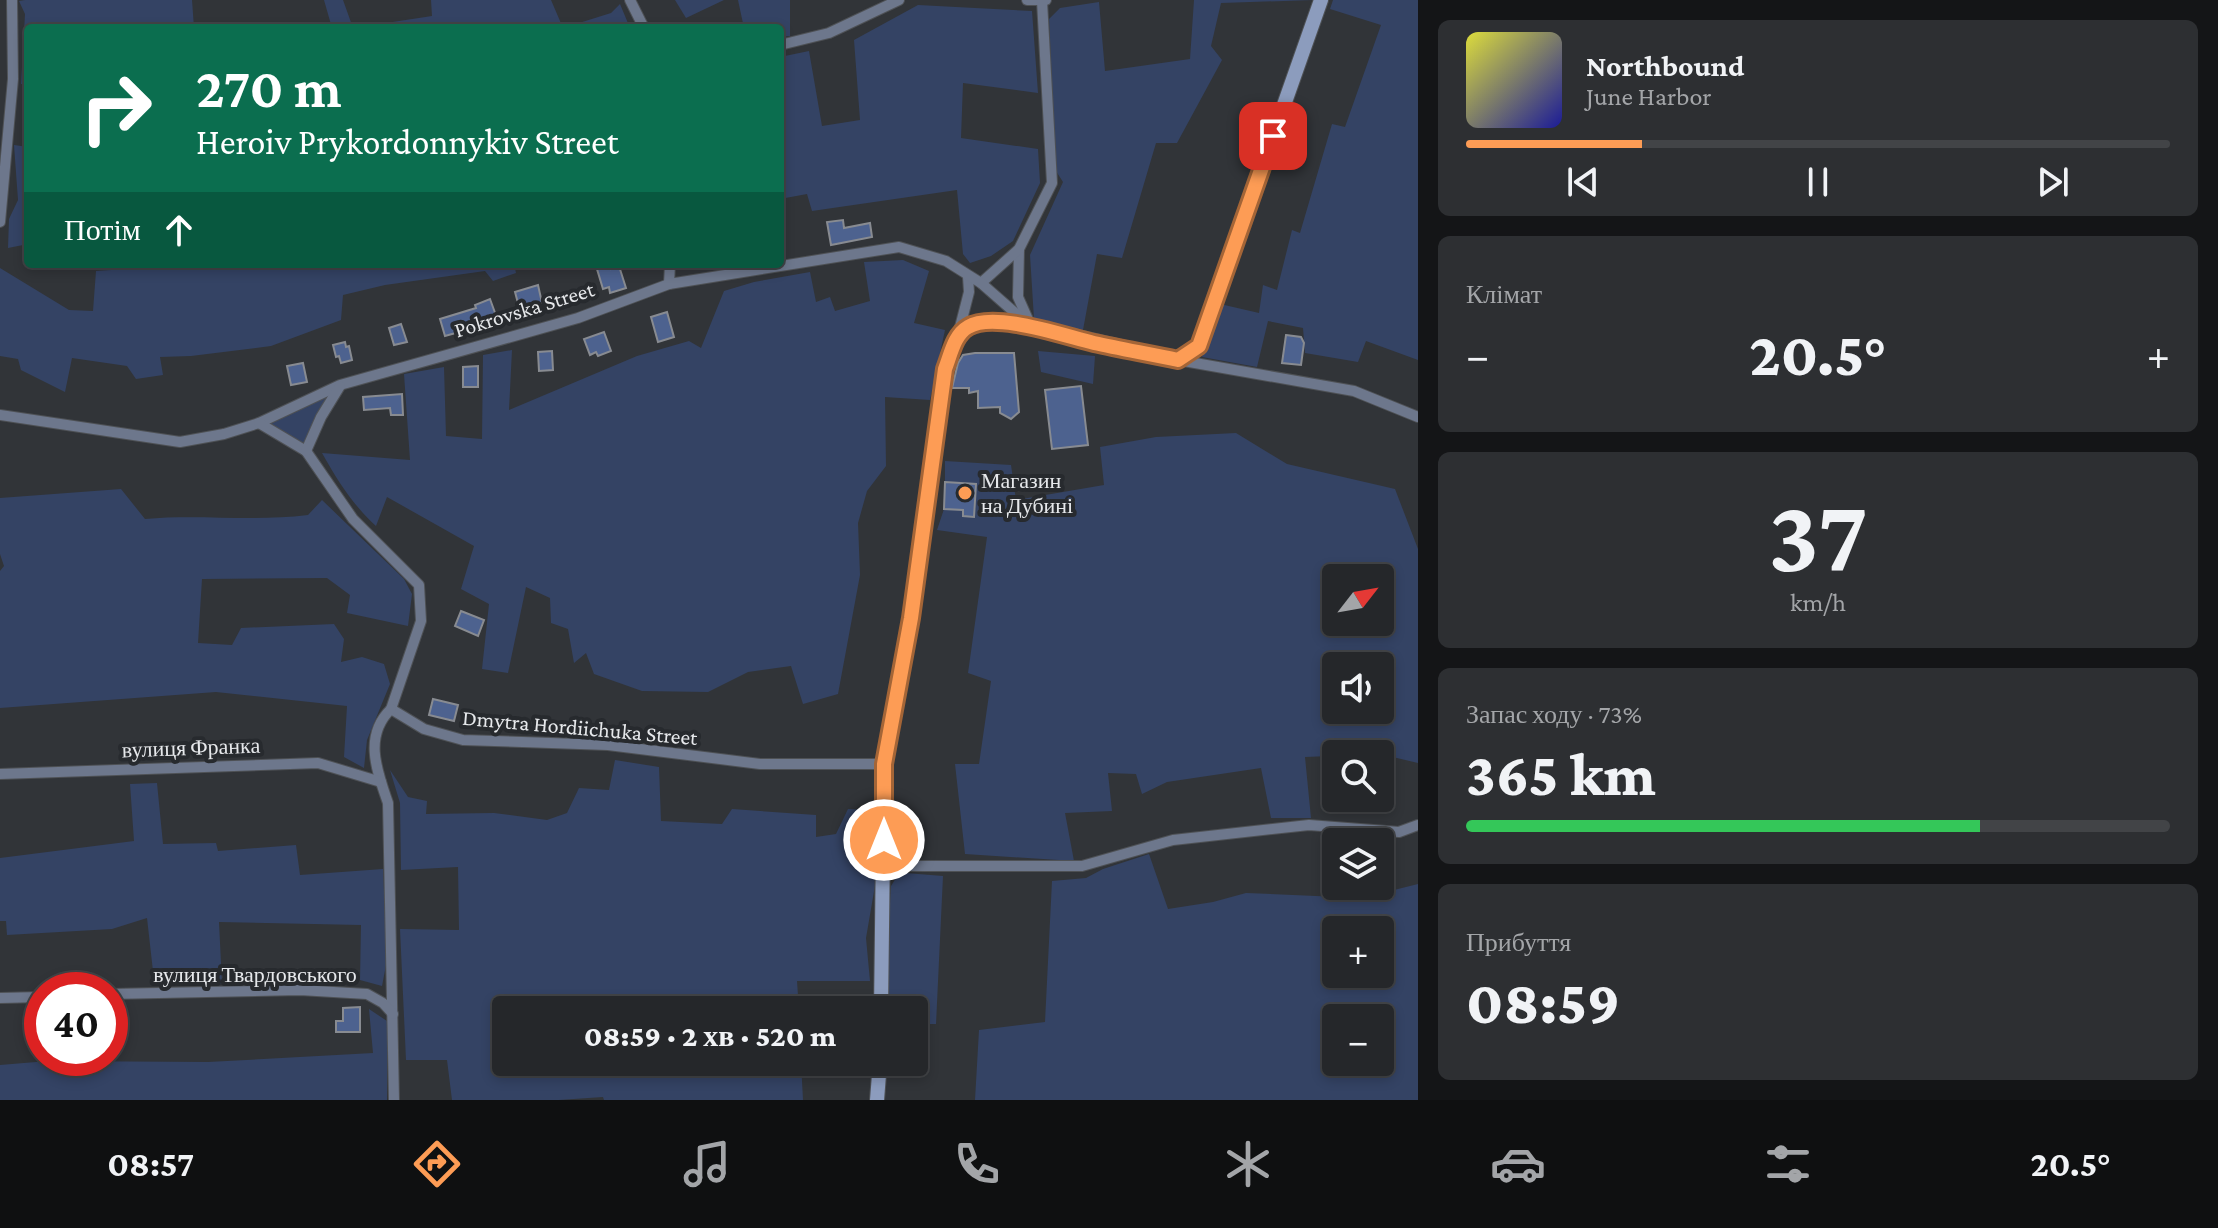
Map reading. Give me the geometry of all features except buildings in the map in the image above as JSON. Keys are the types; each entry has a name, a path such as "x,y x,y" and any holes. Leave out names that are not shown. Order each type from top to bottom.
{"street":[{"path":"0,222 13,79 12,0"},
{"path":"630,0 642,24"},
{"path":"784,44 829,33 899,0"},
{"path":"981,283 1019,249 1052,183 1044,0 1027,0"},
{"path":"1178,360 1199,346 1321,0"},
{"name":"Pokrovska Street","path":"784,266 899,247 946,261 981,283 1031,326 1093,343 1354,391 1418,417"},
{"path":"1019,249 1018,297 1031,326"},
{"path":"669,284 670,268"},
{"name":"Pokrovska Street","path":"0,415 180,442 224,434 259,423 340,385 578,318 669,284 768,268"},
{"path":"881,996 884,764 911,618 945,369 969,292 968,277"},
{"path":"958,335 973,324 984,321 1031,326"},
{"path":"306,451 340,385"},
{"path":"259,423 306,451 353,519 419,585 421,621 391,709 381,719 374,740 374,760 388,803 394,1100"},
{"name":"Dmytra Hordiichuka Street","path":"391,709 424,729 463,740 608,745 760,764 884,764"},
{"name":"вулиця Франка","path":"0,774 318,763 381,782"},
{"path":"884,866 1082,866 1173,840 1309,825 1399,832 1418,825"},
{"name":"вулиця Твардовського","path":"128,994 300,990 367,994 383,1003 393,1014"},
{"path":"0,998 24,997"},
{"path":"877,1100 879,1076"}],"shaded area":[{"path":"192,0 194,24 24,24 25,14 19,1"},
{"path":"324,0 343,0 352,24 331,24"},
{"path":"431,0 551,0 561,24 379,24 432,16"},
{"path":"675,0 724,0 686,18"},
{"path":"738,0 790,0 790,36 784,37 784,24 743,24"},
{"path":"1194,0 1313,0 1221,3 1211,46 1222,60 1177,143 1156,143 1122,258 1097,254 1083,330 1034,319 1030,255 1063,182 1056,171 1049,19 1060,8 1099,2 1105,71 1190,59"},
{"path":"1333,0 1418,0 1418,360 1366,341 1358,362 1305,353 1303,328 1268,321 1257,367 1202,357 1220,304 1259,313 1263,285 1277,290 1292,230 1300,233 1332,124 1345,127 1381,25 1330,9"},
{"path":"620,4 628,24 576,24 611,13"},
{"path":"918,5 1032,11 1038,93 963,83 961,138 1038,149 1040,183 1013,241 991,256 970,263 963,254 957,190 812,211 807,194 784,198 784,56 809,51 822,126 860,120 854,40"},
{"path":"24,32 24,84 21,84"},
{"path":"14,145 24,146 24,245 8,248 9,219 18,200"},
{"path":"903,260 929,271 914,323 945,330 930,400 885,397 886,466 867,491 858,523 860,575 838,694 803,704 791,666 748,672 708,692 642,691 594,674 586,653 574,663 568,629 551,623 550,598 526,587 508,673 482,669 489,604 461,589 474,546 387,497 376,526 346,492 322,453 410,460 404,374 444,367 446,436 482,439 483,355 512,350 509,410 637,356 689,341 701,348 724,291 810,272 816,302 830,297 835,311 870,301 864,262"},
{"path":"0,268 69,310 93,311 96,271 515,268 516,273 493,281 485,271 385,285 343,295 341,320 271,346 160,357 163,375 136,379 127,366 72,358 65,392 21,370 18,359 0,356"},
{"path":"1038,351 1095,356 1093,384 1041,372"},
{"path":"331,392 304,445 268,423"},
{"path":"1236,433 1287,464 1395,489 1418,549 1418,763 1394,757 1394,740 1322,740 1322,756 1305,757 1311,818 1271,818 1261,768 1167,782 1142,794 1136,774 1108,773 1112,811 1065,813 1074,861 965,854 955,764 979,764 991,681 968,673 987,537 937,530 944,509 963,510 963,516 974,516 945,482 945,461 1011,465 1016,500 1104,485 1100,447 1156,437"},
{"path":"121,489 145,519 308,515 322,500 404,579 412,594 408,626 347,613 350,595 327,578 202,579 198,643 232,645 241,628 334,624 344,639 341,662 362,657 384,664 390,684 367,740 364,768 344,757 347,706 216,692 0,708 0,571 4,566 0,554 0,498"},
{"path":"615,760 659,767 661,821 722,824 732,809 816,815 816,837 836,834 848,809 868,810 877,874 866,938 870,981 797,981 798,996 492,996 492,1076 802,1076 803,1100 604,1100 603,1097 452,1100 447,1060 406,1060 400,929 459,930 458,867 401,870 400,803 390,770 408,797 427,801 426,814 494,813 547,820 567,813 579,788 609,790"},
{"path":"157,783 163,844 216,843 218,851 296,845 300,875 383,869 387,960 382,986 360,980 361,925 219,922 222,984 154,980 147,918 112,929 7,935 6,921 0,921 0,858 134,841 130,784"},
{"path":"1149,854 1168,909 1246,893 1322,896 1322,900 1394,900 1394,890 1418,884 1418,1100 975,1100 979,1030 1045,1022 1052,881 1086,878"},
{"path":"906,873 943,876 936,1024 928,1024 928,996 889,996 891,886 896,878"},
{"path":"369,1009 387,1021 387,1100 0,1100 0,1065 24,1063 24,1076 128,1076 128,1062 208,1062 373,1053"}],"place":[{"name":"Магазин на Дубині","path":"965,493"}],"route":[{"path":"884,840 884,764 911,618 945,369 958,335 973,324 984,321 1031,326 1093,343 1178,360 1199,346 1273,136"}]}
